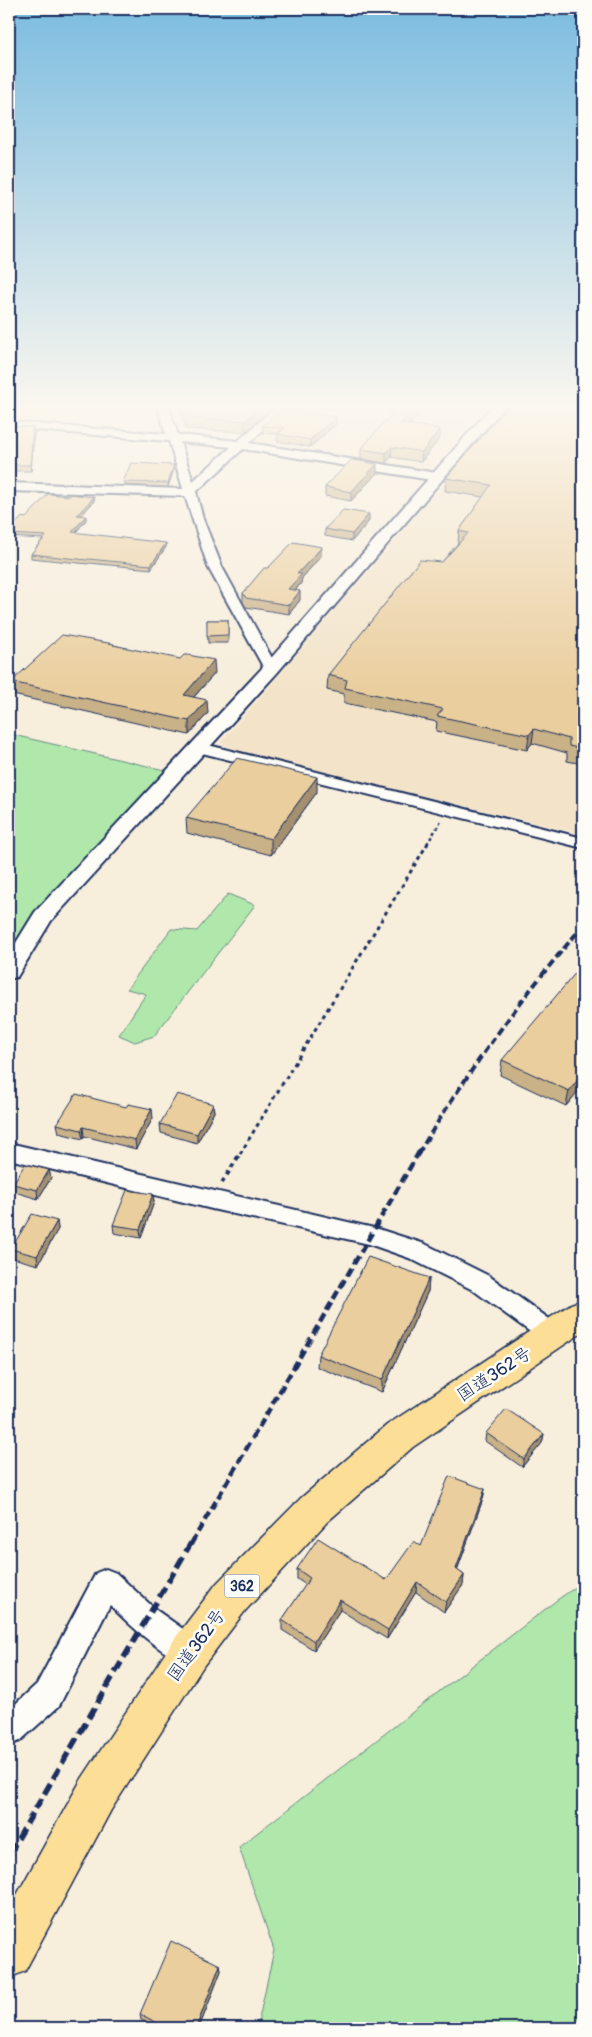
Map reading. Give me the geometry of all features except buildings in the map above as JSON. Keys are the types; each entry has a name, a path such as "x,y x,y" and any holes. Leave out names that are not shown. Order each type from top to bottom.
{"highway":[{"name":"国道362号","path":"9,1955 96,1795 190,1651 231,1597 314,1510 400,1436 568,1324"}],"street":[{"path":"191,500 215,567 271,669"},
{"path":"9,972 43,917 271,669 417,500"},
{"path":"200,748 583,843"},
{"path":"9,1151 370,1236 417,1251 568,1324"},
{"path":"9,1730 48,1695 106,1583 146,1620 190,1651"}],"path":[{"path":"212,1200 448,810"}],"shaded area":[{"path":"429,500 583,500 583,834 238,752 220,743"}],"green space":[{"path":"9,734 169,771 9,959"},
{"path":"228,894 255,905 154,1036 135,1042 119,1035 146,994 127,989 171,929 197,931"},
{"path":"583,1582 583,2028 257,2028 274,1950 239,1847 557,1600"}],"railway":[{"path":"418,1154 456,1094 516,1008 583,926"},
{"path":"191,1544 419,1152"},
{"path":"9,1854 191,1543"}]}
